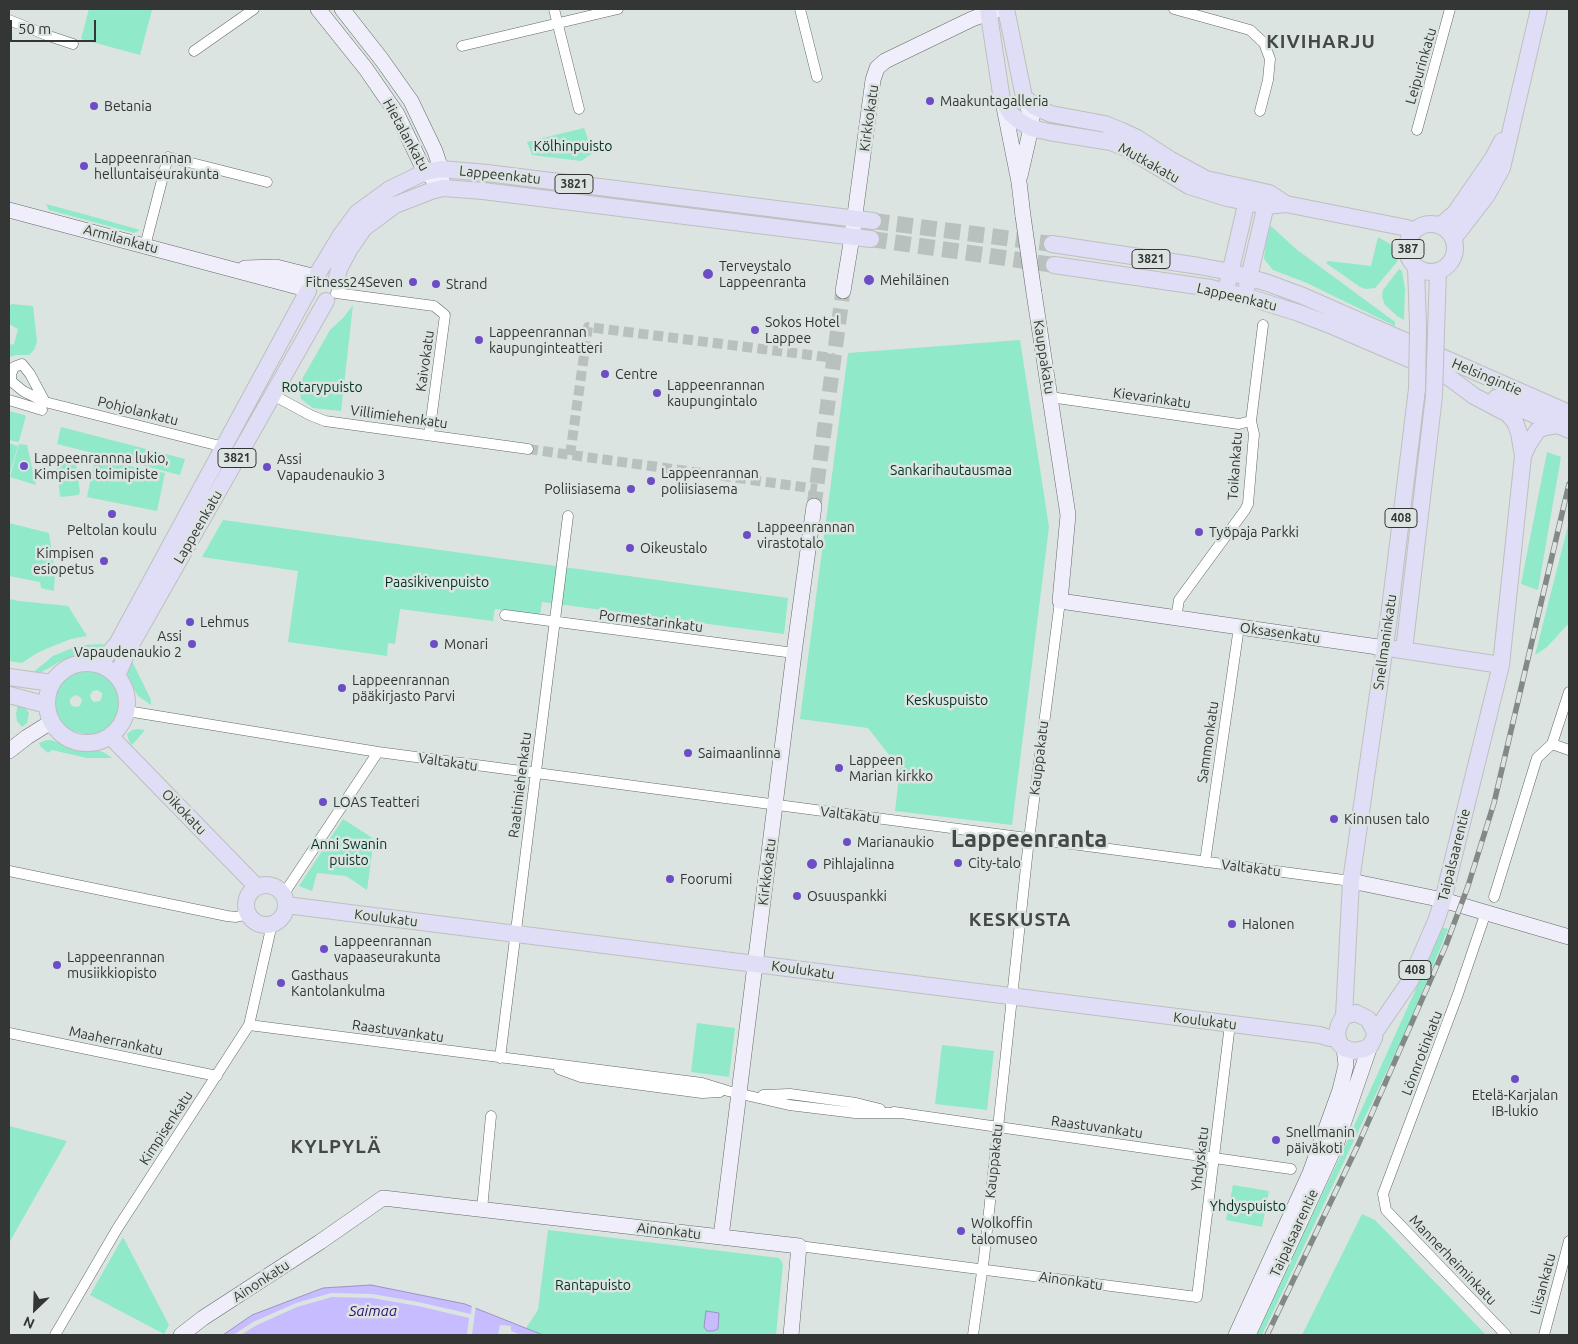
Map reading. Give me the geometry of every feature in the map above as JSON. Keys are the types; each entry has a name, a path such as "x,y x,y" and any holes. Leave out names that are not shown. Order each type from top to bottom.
{"main road":[{"name":"Kauppakatu","path":"1006,9 1024,97"},
{"path":"1512,123 1482,174 1455,212 1440,226 1453,239 1487,195 1502,168 1540,9"},
{"path":"993,10 1002,100 1011,114 1023,125"},
{"name":"Mutkakatu","path":"1024,97 1035,107 1052,114 1105,124 1122,131 1206,179 1248,195 1414,231"},
{"name":"Mutkakatu","path":"1023,125 1049,132 1111,142 1128,149 1189,186 1227,198 1248,195"},
{"name":"Lappeenkatu","path":"99,664 117,644 311,282 340,235 357,213 390,189 433,171 497,174 873,221"},
{"name":"Lappeenkatu","path":"117,676 128,650 332,292 339,269 349,250 364,228 395,205 443,188 871,239"},
{"path":"1226,291 1248,195"},
{"path":"1245,296 1267,200"},
{"name":"387","path":"1440,226 1426,225 1414,231 1407,245 1411,261 1416,267 1430,272 1445,268 1451,262 1454,255 1453,239"},
{"name":"Lappeenkatu","path":"1052,244 1199,266 1250,277 1303,296 1406,342"},
{"name":"Lappeenkatu","path":"1054,265 1226,291 1245,296 1322,322 1412,360"},
{"name":"Snellmaninkatu","path":"1341,1032 1351,881 1385,648 1417,389 1418,325 1416,267"},
{"name":"Snellmaninkatu","path":"1404,650 1434,396 1438,271"},
{"path":"328,274 332,292 320,302 315,300 310,297 311,282 328,274"},
{"name":"Helsingintie","path":"1406,342 1569,413"},
{"name":"Helsingintie","path":"1412,360 1563,428"},
{"name":"408","path":"1443,374 1474,396 1508,414 1515,422 1519,433 1523,456 1501,665"},
{"name":"408","path":"1523,456 1537,431 1547,426 1563,428"},
{"name":"Oksasenkatu","path":"1385,648 1501,665"},
{"path":"80,663 99,664 117,676 126,692 127,711 122,724 110,736 93,743 77,742 62,734 52,722 47,706 48,694 52,683 62,671 80,663"},
{"name":"Taipalsaarentie","path":"1372,1039 1410,981 1436,921 1443,900 1501,665"},
{"path":"9,677 52,683"},
{"path":"9,695 47,706"},
{"name":"Oikokatu","path":"110,736 257,887"},
{"path":"272,886 280,891 284,900 284,913 281,918 272,924 258,923 252,920 248,914 246,902 250,892 257,887 272,886"},
{"name":"Koulukatu","path":"284,900 515,934 1320,1035 1329,1038 1341,1032"},
{"path":"1356,1013 1368,1019 1372,1039 1364,1049 1354,1051 1341,1032 1356,1013"}],"street":[{"path":"194,51 254,9"},
{"name":"Hietalankatu","path":"318,9 366,69 397,114 443,188"},
{"name":"Hietalankatu","path":"342,9 411,101 436,151 433,171"},
{"path":"554,9 579,109"},
{"path":"462,46 618,9"},
{"path":"800,9 816,77"},
{"path":"1174,9 1250,30 1264,43 1270,59 1268,80 1260,110"},
{"name":"Leipurinkatu","path":"1417,130 1450,9"},
{"name":"Kirkkokatu","path":"844,292 873,80 877,68 885,61 993,10"},
{"path":"9,20 74,44"},
{"name":"Kauppakatu","path":"973,1335 998,1128 1029,839 1060,602 1068,515 1019,182 1024,97"},
{"name":"Mutkakatu","path":"1023,125 1052,114"},
{"name":"Kauppakatu","path":"1019,182 1023,125"},
{"path":"145,246 168,157 267,182"},
{"name":"Armilankatu","path":"9,210 233,269 276,267 311,282"},
{"name":"Kaivokatu","path":"332,292 434,306 445,315 429,435"},
{"name":"Toikankatu","path":"1176,618 1179,600 1248,504 1254,434 1251,421 1263,325"},
{"name":"Villimiehenkatu","path":"273,395 325,421 528,449"},
{"name":"Kievarinkatu","path":"1050,397 1239,424 1251,421"},
{"name":"Pohjolankatu","path":"9,400 224,447"},
{"name":"Kirkkokatu","path":"721,1237 814,506"},
{"name":"Raatimiehenkatu","path":"500,1058 568,516"},
{"name":"Oksasenkatu","path":"1060,602 1385,648"},
{"name":"Pormestarinkatu","path":"505,615 794,653"},
{"name":"Sammonkatu","path":"1205,862 1239,627"},
{"path":"1494,897 1536,758 1552,744 1569,692"},
{"name":"Valtakatu","path":"127,711 378,752 536,774 1351,881 1443,900 1484,920 1569,937"},
{"path":"9,751 27,737 52,722"},
{"path":"1552,744 1569,750"},
{"path":"284,900 378,752"},
{"path":"9,871 227,916 236,917 248,914"},
{"name":"Lönnrotinkatu","path":"1384,1202 1383,1194 1484,920"},
{"name":"Kimpisenkatu","path":"55,1335 116,1229 249,1025 272,924"},
{"name":"Yhdyskatu","path":"1196,1297 1215,1157 1230,1024"},
{"name":"Raastuvankatu","path":"249,1025 702,1083 740,1093 790,1094 856,1103 899,1113 1291,1169"},
{"name":"Taipalsaarentie","path":"1236,1335 1310,1173 1340,1090 1346,1065 1341,1032"},
{"name":"Maaherrankatu","path":"9,1033 217,1076"},
{"name":"Taipalsaarentie","path":"1248,1335 1337,1142 1372,1039"},
{"path":"482,1209 491,1116"},
{"name":"Ainonkatu","path":"181,1335 383,1198 799,1246 1196,1297"},
{"name":"Mannerheiminkatu","path":"1384,1202 1386,1210 1506,1335"},
{"name":"Liisankatu","path":"1544,1335 1569,1241"},
{"path":"791,1335 799,1246"}],"green space":[{"path":"89,9 151,9 140,55 81,39"},
{"name":"Kölhinpuisto","path":"584,128 593,153 581,161 532,155 527,142"},
{"path":"46,204 140,230 134,233 49,210"},
{"path":"1271,226 1296,249 1395,322 1395,326 1307,283 1273,270 1264,259 1267,232"},
{"path":"1378,237 1390,244 1398,258 1397,262 1375,288 1366,289 1360,287 1326,263 1328,261 1371,266"},
{"path":"1399,269 1402,271 1405,289 1404,320 1385,305 1382,297 1383,290"},
{"path":"12,304 33,306 37,342 34,350 29,355 9,357 9,345 14,344 18,329 9,324 9,306"},
{"name":"Rotarypuisto","path":"353,305 341,411 313,408 301,399 299,390 301,381 330,330"},
{"path":"1020,340 1049,527 1012,825 895,811 900,769 868,728 800,719 848,353"},
{"path":"9,411 26,416 18,442 9,440"},
{"path":"61,427 185,459 180,475 57,444"},
{"path":"9,443 18,446 9,476"},
{"path":"19,444 27,445 36,485 10,477"},
{"path":"1547,452 1561,457 1538,590 1521,584"},
{"path":"95,459 165,473 157,511 87,497"},
{"path":"74,462 76,464 80,492 78,495 61,497 56,466 57,464"},
{"name":"Paasikivenpuisto","path":"223,520 788,598 784,634 542,602 540,615 495,609 493,621 400,609 395,644 388,643 387,656 288,642 298,571 202,557"},
{"path":"1569,522 1569,623 1547,647 1535,655"},
{"path":"9,523 49,533 55,573 54,591 41,588 40,582 9,576"},
{"path":"9,599 68,606 87,636 71,639 53,646 37,653 22,663 9,661"},
{"path":"104,644 94,654 61,661 40,673 31,674 53,656 70,649 86,645"},
{"path":"131,659 151,700 151,705 138,696 129,680 126,667"},
{"path":"83,671 103,675 119,689 121,709 111,726 104,731 95,734 85,734 73,731 65,726 54,712 53,696 58,685 70,674","holes":["97,690 102,693 102,697 100,701 94,702 90,695 93,691","75,695 82,700 80,706 72,706 70,703 70,699"]},
{"path":"18,705 25,707 29,713 27,723 22,727 17,721"},
{"path":"132,730 145,730 132,745 127,734"},
{"path":"47,740 76,749 101,751 112,758 87,758 52,750 48,753 39,743"},
{"name":"Anni Swanin puisto","path":"343,819 374,839 367,890 346,876 317,873 312,891 299,886"},
{"path":"1441,927 1448,929 1409,1024 1262,1335 1256,1335 1340,1157 1415,991"},
{"path":"697,1023 735,1028 729,1077 691,1072"},
{"path":"942,1045 994,1051 987,1110 935,1104"},
{"path":"9,1126 67,1141 9,1243"},
{"name":"Yhdyspuisto","path":"1233,1185 1269,1191 1262,1227 1226,1220"},
{"path":"1362,1214 1375,1220 1486,1335 1302,1335"},
{"name":"Rantapuisto","path":"548,1230 779,1258 783,1264 776,1335 543,1335 526,1328 538,1310"},
{"path":"123,1237 169,1325 164,1334 90,1295"}],"water":[{"name":"Saimaa","path":"371,1285 465,1304 543,1335 223,1335 252,1315 323,1288"},
{"path":"706,1311 719,1313 718,1329 707,1331 704,1327"}],"pier":[{"path":"331,1293 372,1294 471,1314 472,1304 475,1304 472,1335 467,1335 469,1318 372,1298 332,1297 297,1307 255,1326 241,1335 233,1335 253,1322 296,1303"},
{"path":"500,1325 511,1326 511,1331 522,1335 498,1335"}],"tunnel":[{"path":"873,221 1052,244"},
{"path":"871,239 1054,265"},
{"path":"814,506 843,291"},
{"path":"570,455 588,327 834,358"},
{"path":"528,449 817,489"}],"railway":[{"path":"1267,1335 1358,1145 1446,945 1468,886 1494,803 1569,484"}],"place":[{"name":"Maakuntagalleria","path":"930,101"},
{"name":"Betania","path":"94,106"},
{"name":"Lappeenrannan helluntaiseurakunta","path":"84,166"},
{"name":"Terveystalo Lappeenranta","path":"708,274"},
{"name":"Mehiläinen","path":"869,280"},
{"name":"Fitness24Seven","path":"413,282"},
{"name":"Strand","path":"436,284"},
{"name":"Sokos Hotel Lappee","path":"755,330"},
{"name":"Lappeenrannan kaupunginteatteri","path":"479,340"},
{"name":"Centre","path":"605,374"},
{"name":"Lappeenrannan kaupungintalo","path":"657,393"},
{"name":"Lappeenrannna lukio, Kimpisen toimipiste","path":"24,466"},
{"name":"Assi Vapaudenaukio 3","path":"267,467"},
{"name":"Lappeenrannan poliisiasema","path":"651,481"},
{"name":"Poliisiasema","path":"631,489"},
{"name":"Peltolan koulu","path":"112,514"},
{"name":"Työpaja Parkki","path":"1199,532"},
{"name":"Lappeenrannan virastotalo","path":"747,535"},
{"name":"Oikeustalo","path":"630,548"},
{"name":"Kimpisen esiopetus","path":"104,561"},
{"name":"Lehmus","path":"190,622"},
{"name":"Assi Vapaudenaukio 2","path":"192,644"},
{"name":"Monari","path":"434,644"},
{"name":"Lappeenrannan pääkirjasto Parvi","path":"342,688"},
{"name":"Saimaanlinna","path":"688,753"},
{"name":"Lappeen Marian kirkko","path":"839,768"},
{"name":"LOAS Teatteri","path":"323,802"},
{"name":"Kinnusen talo","path":"1334,819"},
{"name":"Marianaukio","path":"847,842"},
{"name":"City-talo","path":"958,863"},
{"name":"Pihlajalinna","path":"812,864"},
{"name":"Foorumi","path":"670,879"},
{"name":"Osuuspankki","path":"797,896"},
{"name":"Halonen","path":"1232,924"},
{"name":"Lappeenrannan vapaaseurakunta","path":"324,949"},
{"name":"Lappeenrannan musiikkiopisto","path":"57,965"},
{"name":"Gasthaus Kantolankulma","path":"281,983"},
{"name":"Etelä-Karjalan IB-lukio","path":"1515,1079"},
{"name":"Snellmanin päiväkoti","path":"1276,1140"},
{"name":"Wolkoffin talomuseo","path":"961,1231"}],"district":[{"name":"KIVIHARJU","path":"1321,42"},
{"name":"Lappeenranta","path":"1029,839"},
{"name":"KESKUSTA","path":"1020,920"},
{"name":"KYLPYLÄ","path":"336,1147"}],"park label":[{"name":"Sankarihautausmaa","path":"951,470"},
{"name":"Keskuspuisto","path":"947,700"}]}
